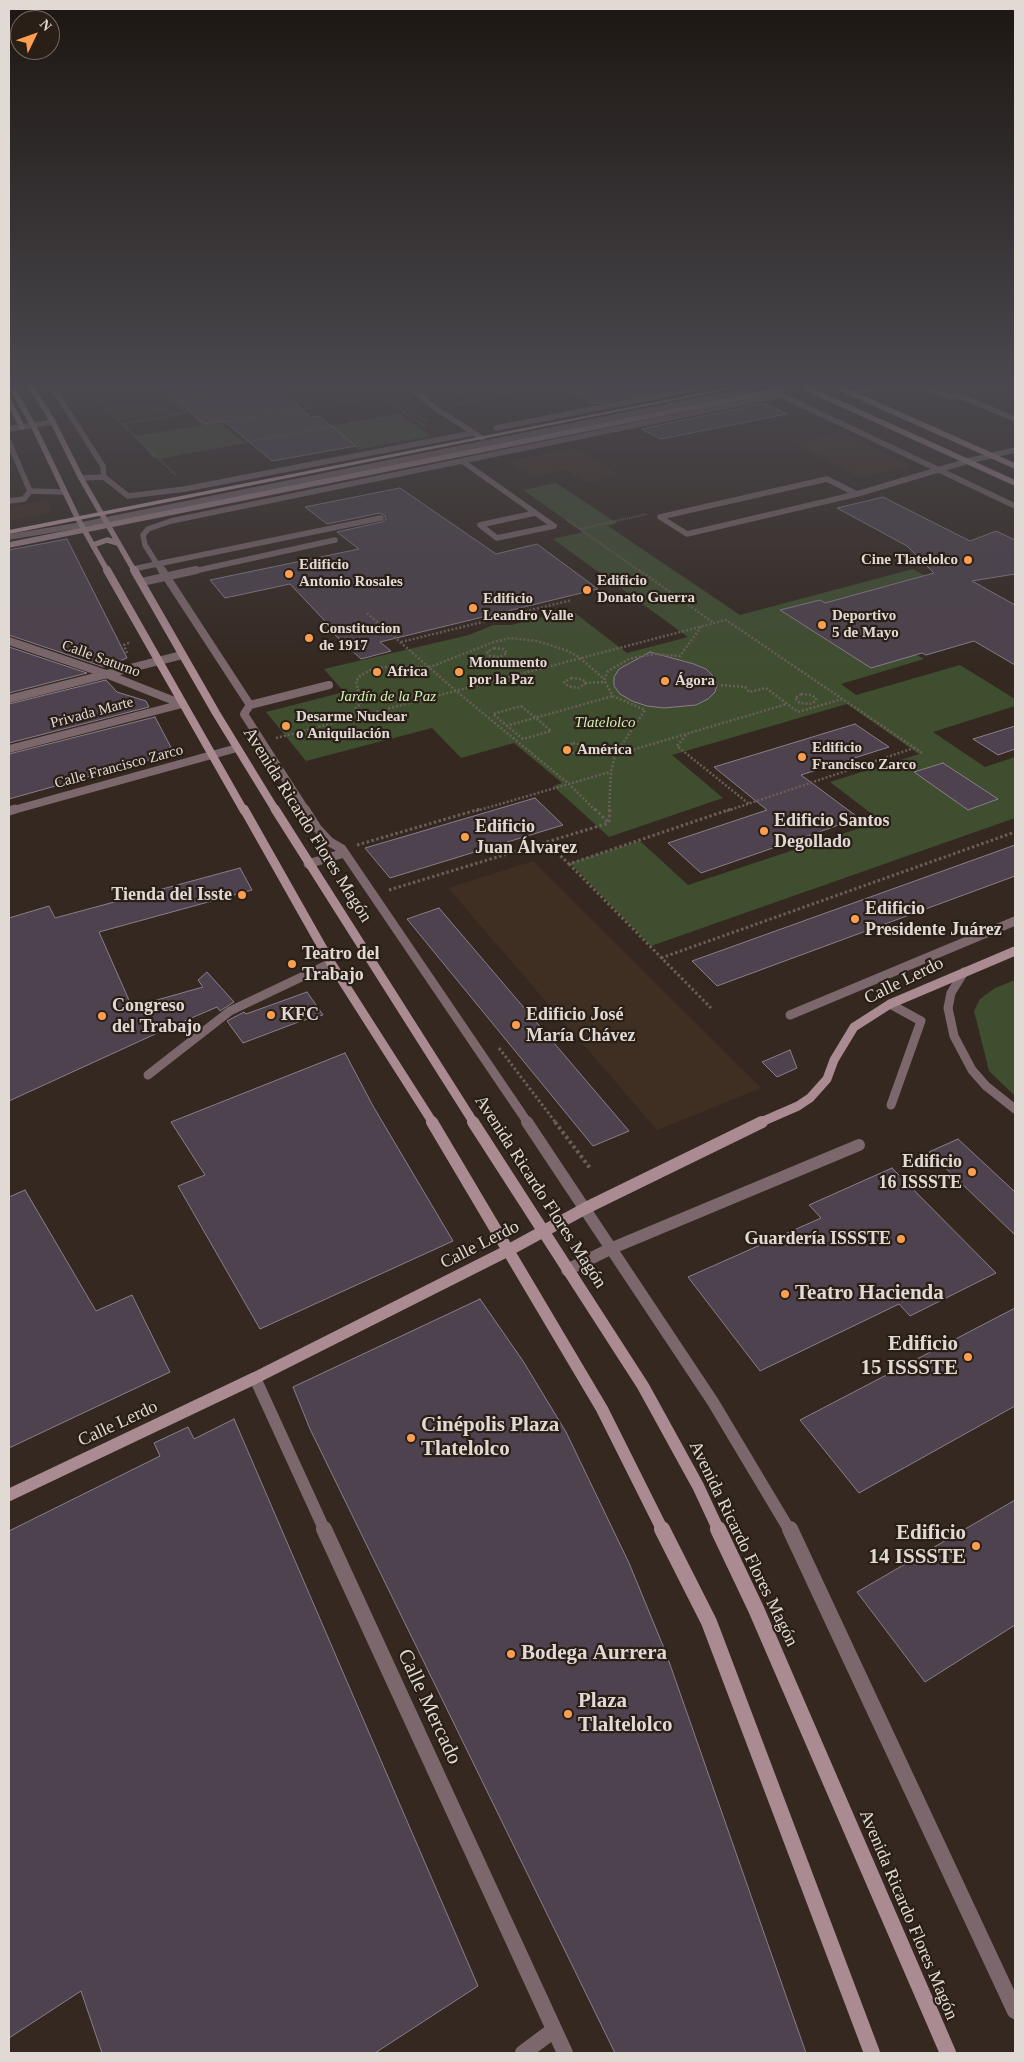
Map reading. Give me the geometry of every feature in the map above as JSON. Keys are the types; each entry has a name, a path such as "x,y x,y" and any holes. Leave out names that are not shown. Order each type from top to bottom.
{"main road":[{"path":"60,484 81,524 160,661 182,704 331,963 439,1133 602,1409 709,1622 872,2053"},
{"name":"Avenida Ricardo Flores Magón","path":"85,484 182,655 308,864 643,1386 698,1486 756,1609 948,2053"},
{"path":"9,544 81,524 269,484"},
{"path":"9,532 105,520 295,484"},
{"path":"93,545 106,540 118,543"},
{"name":"Calle Lerdo","path":"9,1495 255,1378 509,1250 586,1208 750,1127 798,1106 810,1098 824,1084 834,1060 854,1027 890,1004 1015,951"}],"street":[{"path":"27,484 30,491"},
{"path":"113,484 128,496 208,484"},
{"path":"105,520 285,484"},
{"path":"250,705 167,576 157,564 143,539 143,535 148,529 158,524 350,484"},
{"path":"495,484 554,526 497,538 480,525 535,513"},
{"path":"660,517 804,484"},
{"path":"837,484 857,494"},
{"path":"660,517 687,534 891,484"},
{"path":"970,484 1015,506"},
{"path":"30,491 64,492"},
{"path":"9,501 24,498 30,491"},
{"path":"133,569 381,518"},
{"path":"9,537 81,524"},
{"path":"142,582 335,540"},
{"name":"Calle Saturno","path":"9,642 106,674 182,704"},
{"path":"9,699 182,655"},
{"path":"329,686 250,705 244,714 260,742 317,828 330,842 343,851 586,1208 610,1249 713,1402 796,1540 1015,2011"},
{"name":"Privada Marte","path":"9,749 182,704"},
{"name":"Calle Francisco Zarco","path":"9,812 237,748"},
{"path":"308,864 343,851"},
{"path":"790,1015 1015,921"},
{"path":"148,1075 230,1011 331,963"},
{"path":"964,972 951,993 948,1008 954,1036 972,1070 986,1086 1015,1109"},
{"path":"890,1004 921,1022 890,1105"},
{"path":"567,1270 610,1249 859,1144"},
{"name":"Calle Mercado","path":"255,1378 565,2053"},
{"path":"523,2053 554,2030"}],"path":[{"path":"184,489 186,484"},
{"path":"580,529 648,514 660,517"},
{"path":"564,518 714,623"},
{"path":"401,642 572,600"},
{"path":"367,613 456,691 569,784 609,823"},
{"path":"260,742 726,620 922,753"},
{"path":"604,681 608,671 629,660 655,654 680,656 702,626"},
{"path":"354,717 356,708 361,703 356,681 360,676 372,669 385,667 430,667 510,638 537,641 568,651 580,658 604,681 613,696 645,710 615,755 610,772 609,823"},
{"path":"484,646 491,649 501,648 507,653 503,656 493,657 487,653 491,649"},
{"path":"585,683 581,679 575,678 564,682 566,685 574,688 581,687 585,683 604,681"},
{"path":"721,686 745,687 749,692 766,688 798,712 843,699"},
{"path":"813,704 817,700 811,695 801,694 795,698 800,703 813,704 817,707"},
{"path":"500,728 613,696"},
{"path":"587,750 587,746 580,743 573,743 566,747 567,751 573,754 583,753 587,750 615,755 787,704"},
{"path":"521,706 551,731 523,739 507,726 493,714 521,706"},
{"path":"686,735 677,746 750,804"},
{"path":"569,864 914,748"},
{"path":"343,851 610,772"},
{"path":"374,895 609,823"},
{"path":"661,958 1015,832"},
{"path":"546,842 711,1008"}],"shaded area":[{"path":"47,500 52,512 9,521 9,508"},
{"path":"533,861 761,1088 657,1130 448,888"}],"green space":[{"name":"Tlatelolco","path":"558,484 617,523 608,526 740,615 913,569 977,604 879,632 924,659 841,684 856,695 960,665 1015,699 1015,706 933,732 985,767 1015,757 1015,818 651,946 570,863 640,841 688,885 881,821 830,782 919,754 847,704 672,755 723,798 609,837 553,786 562,783 514,743 461,758 432,728 306,761 266,712 344,692 324,669 469,635 493,625 511,625 571,610 627,653 688,637 553,539 583,532 523,490"},
{"path":"1015,980 1015,1096 989,1071 974,1011 980,999 995,988"}],"building":[{"path":"400,488 496,554 537,544 598,589 380,642 391,651 361,659 321,622 325,621 290,584 225,598 210,580 359,549 337,532 382,522 386,519 384,515 380,513 327,524 305,507"},
{"path":"883,497 970,541 996,531 1015,540 1015,574 972,581 1015,605 1015,665 974,641 926,655 922,653 871,668 780,610 820,600 825,603 934,573 907,546 837,508"},
{"path":"67,539 127,658 104,667 9,635 9,550"},
{"path":"9,647 87,673 9,693"},
{"name":"Ágora","path":"650,652 706,669 714,677 717,685 715,692 708,699 696,705 664,708 647,706 632,701 620,694 614,686 614,677 619,669"},
{"path":"106,680 117,692 146,701 149,707 9,743 9,704"},
{"path":"155,717 174,753 9,799 9,754"},
{"path":"855,724 889,747 801,775 859,818 701,873 668,843 767,810 714,767"},
{"path":"1015,726 1015,749 998,755 973,739"},
{"path":"943,763 998,799 968,810 914,772"},
{"name":"Edificio Juan Álvarez","path":"535,798 563,825 390,878 365,848"},
{"name":"Edificio Presidente Juárez","path":"1015,845 1015,876 717,986 692,961"},
{"name":"Congreso del Trabajo","path":"240,868 252,890 99,932 132,1007 203,987 198,980 207,972 234,1002 220,1011 217,1007 175,1025 9,1101 9,918 49,906 55,918"},
{"name":"Edificio José María Chávez","path":"439,908 629,1131 593,1146 407,919"},
{"path":"307,992 323,1015 301,1021 243,1043 227,1021 244,1012 246,1014"},
{"path":"790,1050 797,1068 777,1077 762,1062"},
{"path":"345,1053 373,1106 453,1241 260,1329 178,1186 205,1175 171,1122"},
{"name":"Edificio 16 ISSSTE","path":"958,1139 1015,1192 1015,1235 929,1152"},
{"path":"892,1168 996,1273 910,1316 899,1304 760,1371 688,1277 821,1218 809,1205"},
{"path":"25,1190 96,1311 132,1295 170,1372 9,1448 9,1197"},
{"name":"Plaza Tlaltelolco","path":"480,1299 523,1361 566,1432 629,1563 666,1653 806,2053 615,2053 310,1429 293,1387"},
{"name":"Edificio 15 ISSSTE","path":"1015,1308 1015,1406 859,1493 800,1420"},
{"path":"234,1419 478,1986 375,2053 102,2053 81,1991 9,2038 9,1531 160,1456 154,1443 188,1427 194,1439"},
{"name":"Edificio 14 ISSSTE","path":"1015,1500 1015,1625 925,1682 857,1592"}],"place":[{"name":"Cine Tlatelolco","path":"968,560"},
{"name":"Edificio Antonio Rosales","path":"289,574"},
{"name":"Edificio Donato Guerra","path":"587,590"},
{"name":"Edificio Leandro Valle","path":"473,608"},
{"name":"Deportivo 5 de Mayo","path":"822,625"},
{"name":"Constitucion de 1917","path":"309,638"},
{"name":"Africa","path":"377,672"},
{"name":"Monumento por la Paz","path":"459,672"},
{"name":"Ágora","path":"665,681"},
{"name":"Desarme Nuclear o Aniquilación","path":"286,726"},
{"name":"América","path":"567,750"},
{"name":"Edificio Francisco Zarco","path":"802,757"},
{"name":"Edificio Santos Degollado","path":"764,831"},
{"name":"Edificio Juan Álvarez","path":"465,837"},
{"name":"Tienda del Isste","path":"242,895"},
{"name":"Edificio Presidente Juárez","path":"855,919"},
{"name":"Teatro del Trabajo","path":"292,964"},
{"name":"KFC","path":"271,1015"},
{"name":"Congreso del Trabajo","path":"102,1016"},
{"name":"Edificio José María Chávez","path":"516,1025"},
{"name":"Edificio 16 ISSSTE","path":"972,1172"},
{"name":"Guardería ISSSTE","path":"901,1239"},
{"name":"Teatro Hacienda","path":"785,1294"},
{"name":"Edificio 15 ISSSTE","path":"968,1357"},
{"name":"Cinépolis Plaza Tlatelolco","path":"411,1438"},
{"name":"Edificio 14 ISSSTE","path":"976,1546"},
{"name":"Bodega Aurrera","path":"511,1654"},
{"name":"Plaza Tlaltelolco","path":"568,1714"}],"park label":[{"name":"Jardín de la Paz","path":"387,697"}]}
